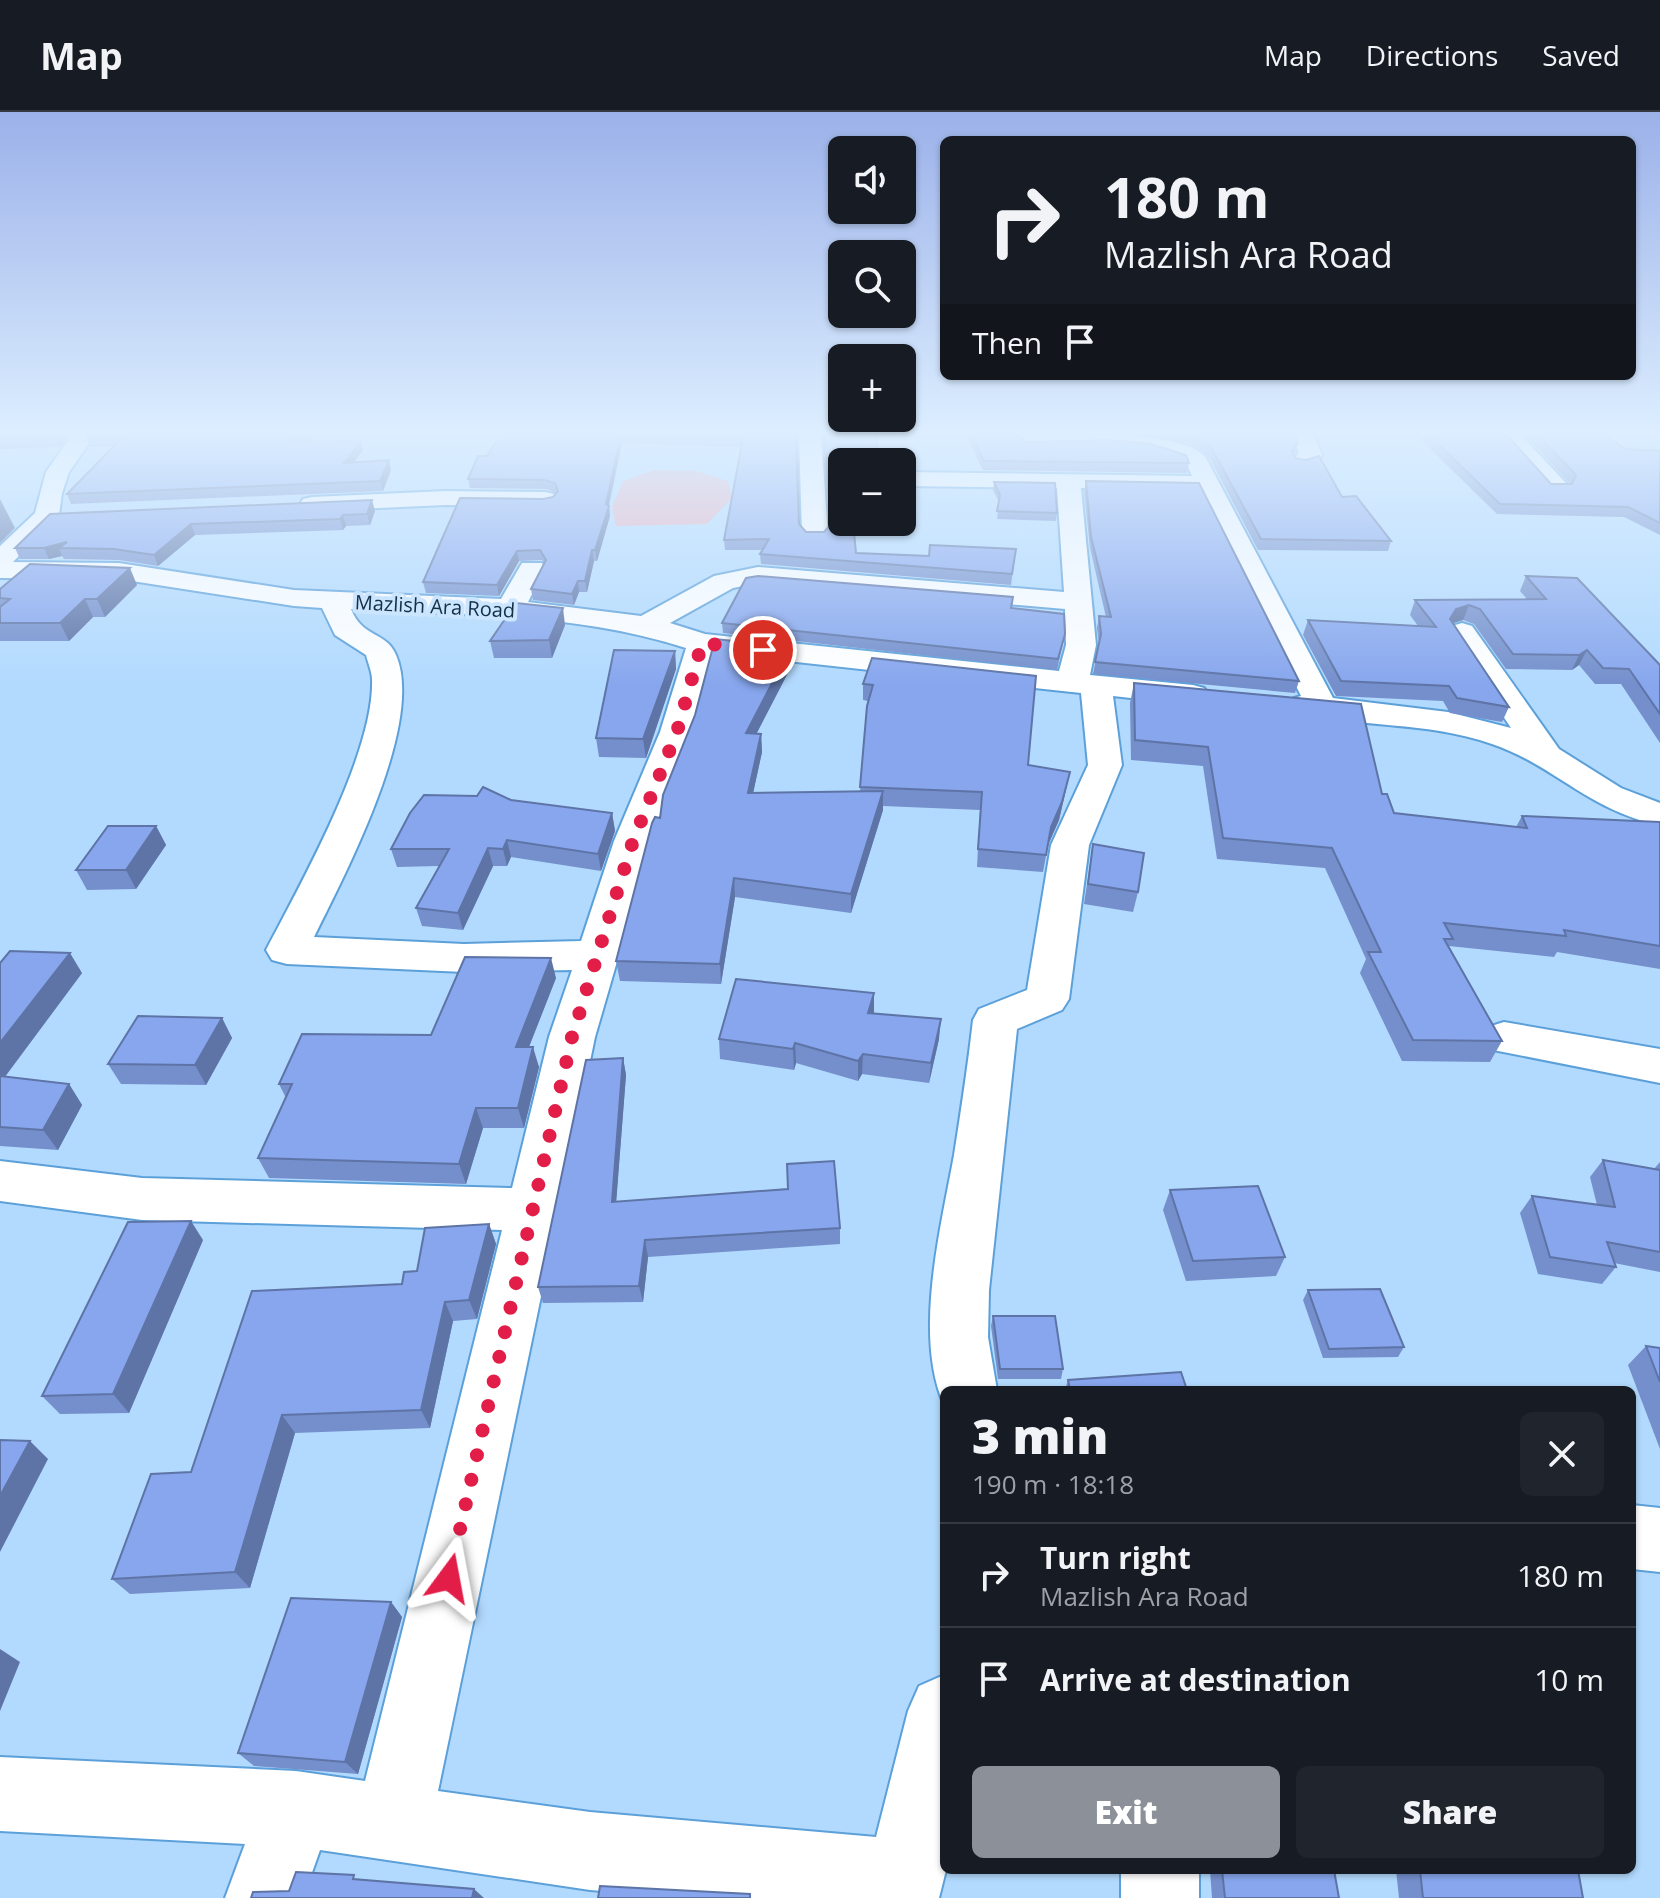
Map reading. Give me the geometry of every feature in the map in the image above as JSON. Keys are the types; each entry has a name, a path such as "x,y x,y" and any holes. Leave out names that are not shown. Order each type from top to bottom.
{"street":[{"path":"0,560 44,518"},
{"path":"814,518 815,534"},
{"path":"966,1386 959,1332 972,1207 991,1080 995,1020 1047,999 1070,845 1105,765 1084,685 1073,518"},
{"path":"1228,518 1322,707"},
{"path":"510,608 532,569"},
{"name":"Mazlish Ara Road","path":"0,570 119,571 294,598 510,608 645,625 702,643 1217,697"},
{"path":"645,625 724,582 758,575 1077,602"},
{"path":"333,601 345,628 381,654 389,686 380,738 359,796 287,950 464,958 598,955"},
{"path":"1462,632 1548,758"},
{"path":"393,1823 572,1037 633,841 677,732 702,643"},
{"path":"1277,703 1397,714 1483,732 1529,747 1605,794 1655,820"},
{"path":"1504,1038 1660,1066"},
{"path":"0,1181 142,1199 533,1210"},
{"path":"1636,1537 1660,1540"},
{"path":"0,1794 296,1809 590,1851 902,1888 940,1728"},
{"path":"264,1898 296,1809"},
{"path":"1160,1874 1160,1898"}],"shaded area":[{"path":"614,518 712,518 707,524 616,526"}],"building":[{"path":"46,518 340,518 191,524 154,555 114,549 59,548 67,542 44,548 15,548"},
{"path":"451,518 605,518 595,550 592,550 585,581 578,581 572,594 531,589 546,560 540,550 517,551 497,585 423,582"},
{"path":"728,518 799,518 799,524 806,532 824,532 828,527 828,536 854,536 856,553 929,556 930,545 1016,549 1012,574 760,554 769,539 724,540"},
{"path":"1089,518 1217,518 1299,681 1095,662 1101,634 1099,616 1111,617"},
{"path":"1250,518 1373,518 1391,541 1261,539"},
{"path":"30,564 130,568 97,599 85,599 60,623 0,623 0,607 10,599 0,598 0,589"},
{"path":"758,576 1013,597 1011,608 1064,614 1065,634 1058,659 722,623 746,578"},
{"path":"1526,576 1577,578 1660,665 1660,714 1629,669 1603,668 1587,650 1579,655 1513,654 1480,609 1469,605 1456,609 1450,619 1509,707 1457,698 1449,686 1341,681 1308,620 1436,627 1415,600 1546,599"},
{"path":"516,603 563,608 549,640 490,641"},
{"path":"715,639 791,647 746,733 761,734 748,793 883,791 851,894 734,878 720,964 616,961 652,823 655,817 660,818 663,795 695,715"},
{"path":"614,650 675,651 643,739 596,738"},
{"path":"872,658 1036,676 1028,765 1070,772 1051,827 1046,855 978,849 982,792 860,787 867,706 873,685 863,684"},
{"path":"1134,683 1361,704 1382,794 1387,794 1394,813 1527,828 1522,816 1660,822 1660,946 1564,930 1566,936 1444,923 1453,939 1444,939 1502,1041 1413,1040 1368,952 1381,952 1332,848 1223,838 1208,747 1135,740"},
{"path":"483,787 511,800 612,813 598,854 507,840 503,849 488,848 458,913 416,908 449,849 391,849 410,813 424,795 477,796"},
{"path":"108,826 156,826 126,870 76,870"},
{"path":"1093,844 1144,853 1138,892 1088,884"},
{"path":"10,951 70,953 0,1043 0,963"},
{"path":"465,957 551,958 516,1047 533,1047 518,1108 476,1108 459,1164 258,1158 292,1084 279,1084 302,1034 431,1035"},
{"path":"736,979 874,993 868,1013 941,1019 931,1063 863,1054 858,1061 795,1043 793,1049 719,1039"},
{"path":"138,1016 222,1018 195,1065 108,1064"},
{"path":"623,1058 612,1202 788,1189 787,1164 834,1161 840,1228 645,1240 639,1286 538,1287 586,1060"},
{"path":"0,1076 69,1084 43,1130 0,1127"},
{"path":"1603,1160 1660,1170 1660,1252 1607,1242 1616,1267 1550,1257 1532,1196 1615,1207"},
{"path":"1258,1186 1285,1257 1193,1261 1170,1190"},
{"path":"191,1221 113,1394 42,1396 128,1222"},
{"path":"489,1224 469,1300 445,1302 421,1410 282,1415 235,1572 112,1579 151,1474 191,1472 252,1291 402,1284 404,1272 417,1271 425,1228"},
{"path":"1380,1289 1404,1347 1329,1349 1308,1290"},
{"path":"993,1316 1055,1316 1063,1369 1000,1369"},
{"path":"1646,1346 1660,1348 1660,1382"},
{"path":"1181,1372 1186,1386 1069,1386 1068,1380"},
{"path":"0,1440 30,1441 0,1496"},
{"path":"291,1598 391,1602 345,1762 238,1753"},
{"path":"296,1872 354,1875 353,1879 474,1889 472,1898 251,1898 253,1892 289,1891"},
{"path":"1222,1874 1335,1874 1339,1898 1225,1898"},
{"path":"1420,1874 1579,1874 1583,1898 1423,1898"},
{"path":"600,1886 750,1894 750,1898 598,1898"}],"route":[{"path":"449,1578 572,1037 633,841 677,732 702,643 763,650"}]}
